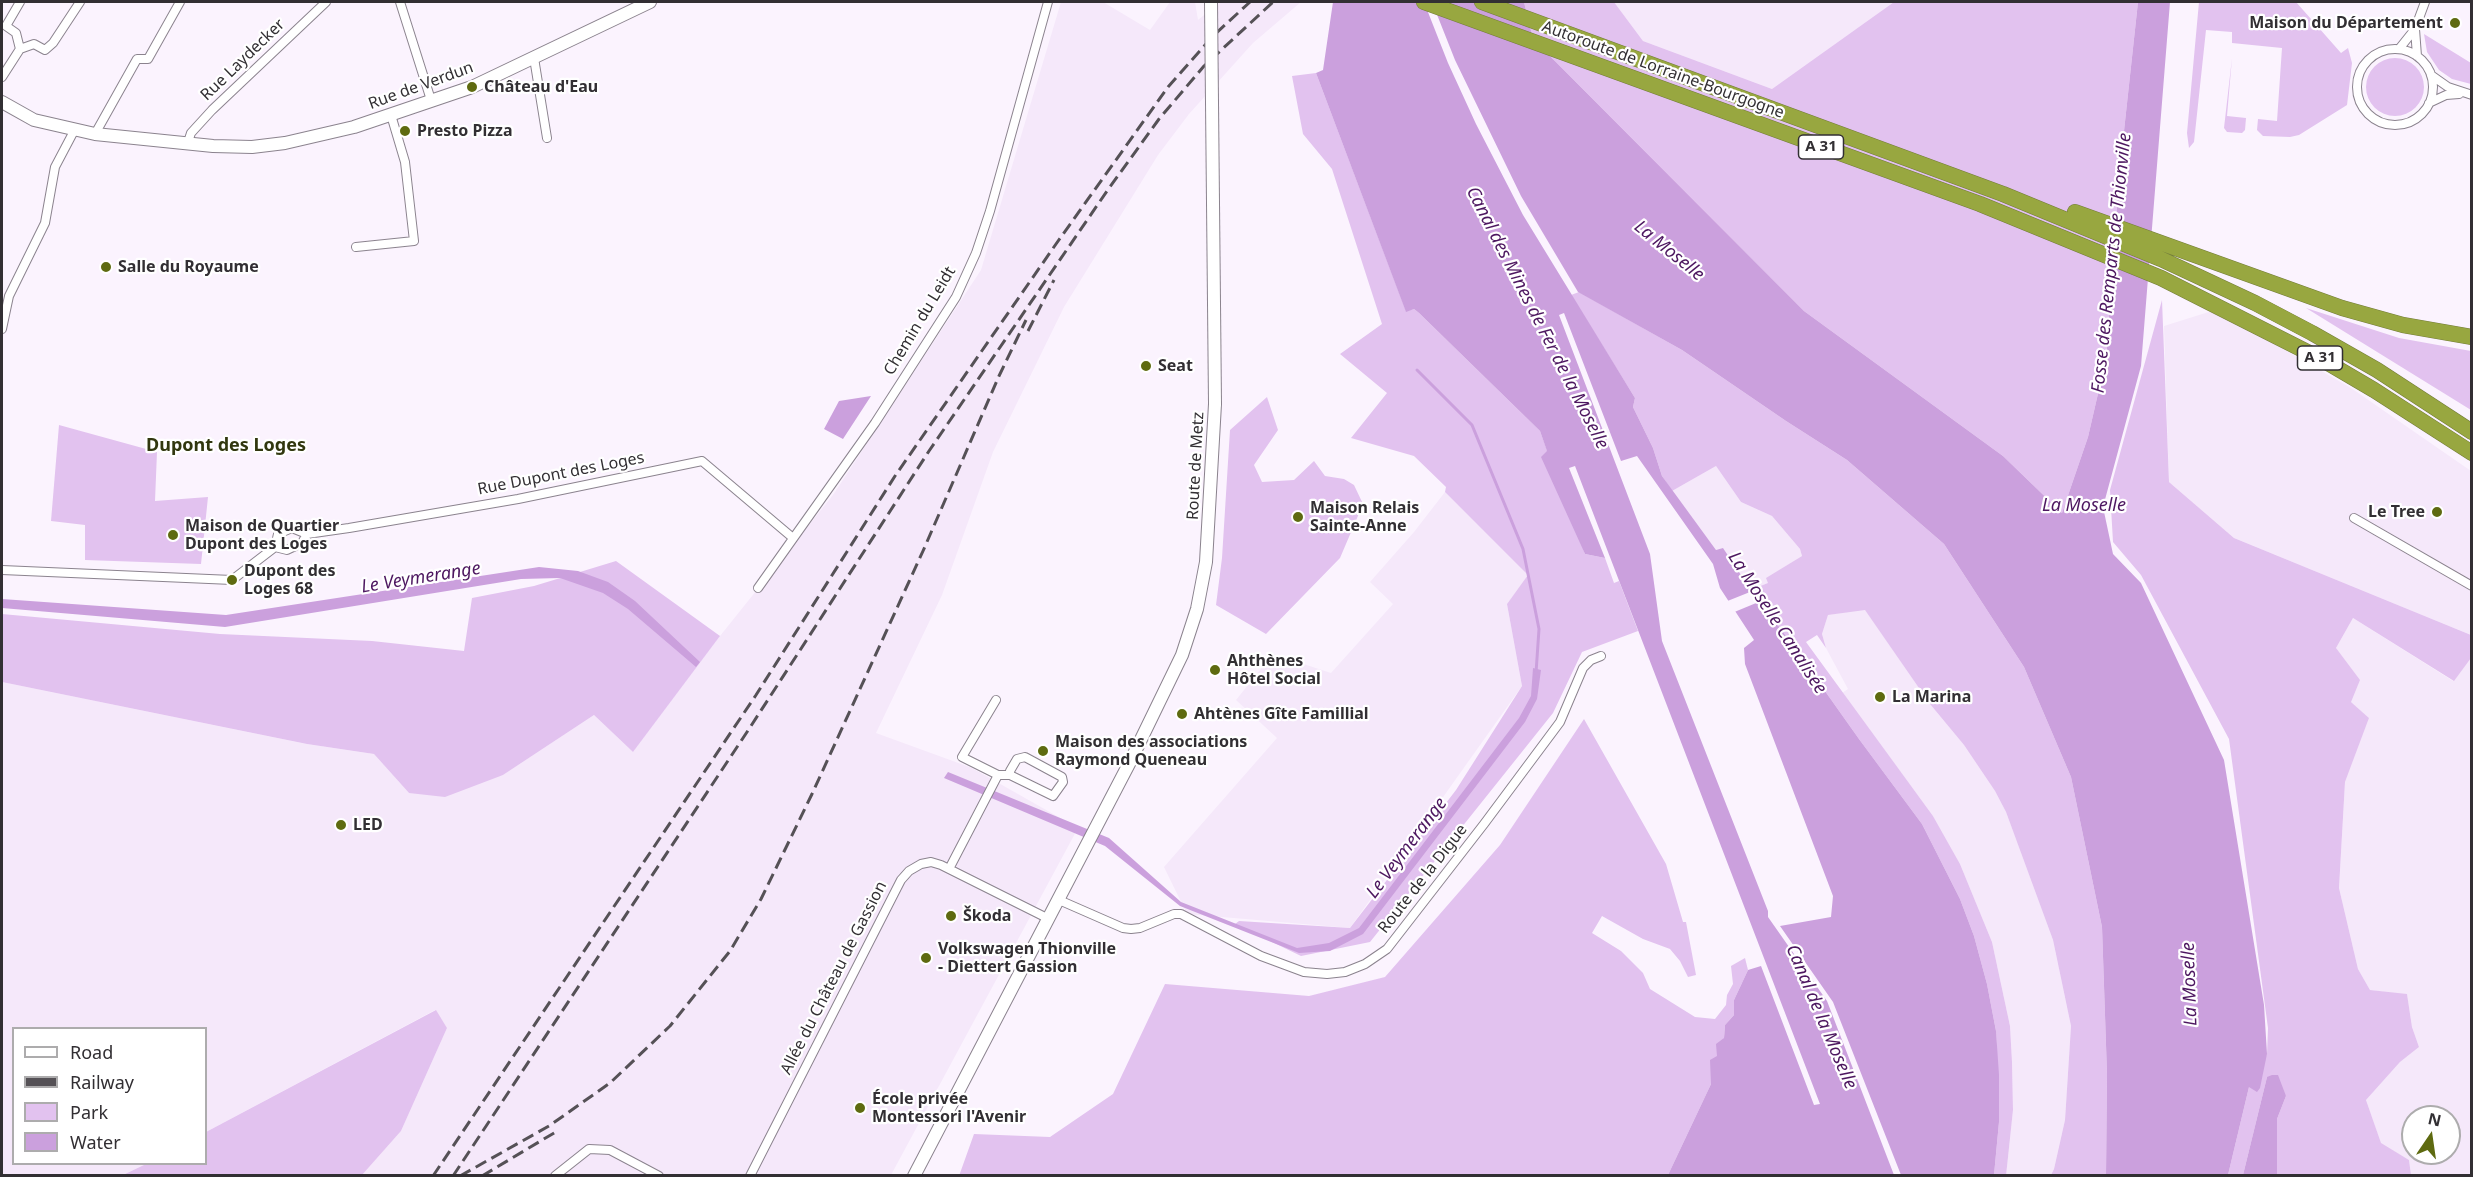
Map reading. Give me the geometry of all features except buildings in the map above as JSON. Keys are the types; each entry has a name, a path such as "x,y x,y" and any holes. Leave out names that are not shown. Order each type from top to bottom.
{"highway":[{"name":"Autoroute de Lorraine-Bourgogne","path":"1424,2 1980,204 2161,278 2323,360 2472,453"},
{"name":"Autoroute de Lorraine-Bourgogne","path":"1482,2 2003,194 2034,198 2163,252"},
{"path":"2163,252 2403,325 2472,337"},
{"name":"A 31","path":"2163,252 2377,370 2472,432"}],"main road":[{"name":"Rue de Verdun","path":"2,102 34,120 74,131 187,145 252,147 285,143 318,137 472,87 650,2"},
{"name":"Route de Metz","path":"914,1176 1097,827 1182,655 1197,609 1208,535 1215,404 1211,2"}],"street":[{"path":"20,2 6,26 16,33 20,49"},
{"path":"2,77 20,49 34,44 45,50 53,43 80,2"},
{"path":"95,134 136,59 148,59 180,2"},
{"name":"Rue Laydecker","path":"187,145 191,133 212,110 326,2"},
{"path":"400,2 431,100"},
{"name":"Chemin du Leidt","path":"758,588 875,423 956,297 976,253 990,211 1048,2"},
{"path":"2399,49 2415,29 2425,2"},
{"path":"2415,29 2416,56"},
{"path":"2399,49 2416,56 2425,64 2431,75 2433,86 2428,104 2419,116 2399,124 2377,120 2362,104 2358,94 2357,82 2367,62 2383,51 2399,49"},
{"path":"534,58 547,138"},
{"path":"2431,75 2448,87 2467,94"},
{"path":"2428,104 2446,95 2467,94"},
{"path":"356,247 414,241 405,162 391,115"},
{"path":"2,329 9,296 45,223 55,167 74,131"},
{"name":"Rue Dupont des Loges","path":"2,570 231,580 275,547 278,534 292,528 307,534 518,500 702,461 793,538"},
{"path":"2354,518 2472,586"},
{"name":"Rue Dupont des Loges","path":"275,547 287,550 302,543 307,534"},
{"name":"Route de la Digue","path":"1059,900 1123,928 1131,929 1140,928 1174,914 1181,914 1261,956 1304,972 1327,974 1345,972 1365,964 1387,949 1484,824 1560,722 1583,668 1591,660 1601,656"},
{"path":"996,700 962,758 998,775 1010,775 1053,796 1063,782 1062,777 1025,757 1017,759 1010,775"},
{"path":"949,869 998,775"},
{"name":"Allée du Château de Gassion","path":"750,1176 901,880 909,871 921,864 931,862 1049,919"},
{"path":"555,1176 588,1149 610,1150 659,1176"}],"shaded area":[{"path":"1061,2 1103,2 1150,30 1170,2 1195,2 1198,20 1220,2 1301,2 1253,43 1189,114 1158,155 1064,307 993,452 942,595 876,733 972,768 1078,828 891,1175 362,1175 401,1131 447,1028 435,1010 207,1131 207,1027 12,1027 12,1165 144,1165 123,1175 2,1175 2,682 307,744 374,754 409,793 503,775 594,715 633,752 720,636 833,495 981,270"},
{"path":"1614,2 1894,2 1772,89 1643,41"},
{"path":"2215,310 2351,388 2471,471 2471,635 2234,538 2169,482 2164,326"},
{"path":"1716,466 1741,502 1772,516 1800,549 1802,556 1767,578 1769,583 1750,589 1723,548 1716,550 1672,491"},
{"path":"1445,492 1529,575 1507,604 1522,686 1350,928 1187,914 1164,867 1277,738 1236,700 1273,654 1331,673 1393,604 1370,582"},
{"path":"1865,609 1930,704 1964,745 1995,791 2006,812 2053,940 2071,1026 2065,1120 2051,1175 2006,1175 2013,1110 2010,1026 1992,942 1960,864 1933,816 1842,693 1848,689 1826,648 1822,634 1828,615"},
{"path":"2353,618 2453,681 2471,658 2471,1175 2411,1175 2410,1165 2461,1165 2461,1105 2401,1105 2401,1155 2381,1144 2366,1100 2400,1062 2419,1047 2412,1027 2407,995 2370,990 2358,969 2339,888 2345,782 2369,718 2351,702 2336,648"}],"green space":[{"path":"1524,2 1614,2 1643,41 1772,89 1894,2 2138,2 2119,177 2106,359 2088,437 2062,513 2003,456 1804,311 1533,39"},
{"path":"2199,2 2296,2 2341,53 2348,48 2352,63 2347,105 2299,135 2263,136 2257,130 2258,119 2277,121 2282,48 2232,43 2232,32 2206,30 2194,142 2189,148 2187,133"},
{"path":"2424,34 2471,63 2471,84 2452,79 2439,70 2427,52"},
{"path":"2232,58 2227,116 2246,118 2245,130 2242,133 2227,132 2224,128"},
{"path":"2395,58 2406,60 2419,71 2424,87 2422,98 2411,111 2395,116 2384,114 2371,103 2366,87 2368,76 2379,63"},
{"path":"1316,73 1406,311 1414,309 1419,313 1540,431 1585,554 1605,558 1614,583 1619,581 1638,631 1582,652 1553,713 1370,942 1301,956 1235,924 1239,921 1350,928 1456,790 1522,686 1507,604 1528,575 1445,492 1446,487 1414,456 1351,438 1387,393 1340,354 1382,324 1332,169 1303,134 1292,76"},
{"path":"1579,292 1682,350 1847,460 1944,544 2024,667 2071,777 2102,927 2107,1074 2106,1175 2051,1175 2065,1120 2071,1026 2053,940 2006,812 1995,791 1964,745 1930,704 1865,610 1828,615 1822,634 1826,648 1817,635 1806,642 1933,816 1960,864 1992,942 2010,1026 2013,1110 2006,1176 1994,1175 1999,1122 1996,1031 1987,984 1974,936 1960,899 1922,824 1781,629 1750,590 1768,583 1766,578 1802,556 1800,549 1772,516 1741,502 1716,466 1672,491 1662,476 1653,448 1633,407 1635,398 1571,295"},
{"path":"2162,300 2169,482 2234,538 2471,635 2471,658 2454,681 2353,618 2336,648 2360,680 2351,702 2369,718 2345,782 2339,888 2358,969 2370,990 2407,994 2412,1027 2419,1047 2400,1062 2366,1100 2381,1143 2401,1155 2401,1165 2410,1165 2411,1175 2277,1175 2277,1119 2286,1096 2267,1077 2243,1175 2228,1175 2249,1087 2267,1054 2268,1028 2229,739 2141,575 2113,542 2110,490"},
{"path":"2306,308 2399,338 2471,351 2471,410"},
{"path":"1267,397 1278,430 1254,465 1262,482 1294,480 1314,461 1325,476 1344,479 1354,485 1363,504 1340,558 1266,634 1216,605 1222,558 1230,430"},
{"path":"59,425 157,452 155,501 208,497 201,564 85,560 85,525 51,521"},
{"path":"616,561 720,636 633,752 594,715 503,775 445,797 409,793 374,754 307,744 2,682 2,614 220,634 372,641 464,651 472,598 534,586"},
{"path":"1584,719 1666,864 1683,922 1686,922 1696,975 1688,977 1680,961 1670,949 1643,939 1602,916 1592,933 1621,951 1643,973 1650,989 1695,1017 1715,1019 1726,1005 1727,995 1733,984 1731,966 1745,958 1748,970 1734,1000 1734,1015 1725,1025 1724,1038 1711,1084 1668,1175 959,1176 974,1134 1050,1137 1113,1094 1165,984 1309,996 1385,977 1500,845"},
{"path":"436,1010 447,1028 401,1131 362,1175 123,1175 144,1165 207,1165 207,1131"}],"water":[{"path":"1333,2 1424,2 1448,63 1476,124 1523,215 1635,398 1633,407 1653,448 1662,476 1716,550 1723,548 1761,605 1781,629 1922,824 1960,899 1974,936 1987,984 1996,1031 1999,1075 1999,1122 1994,1175 1901,1175 1833,1002 1780,926 1831,917 1833,896 1745,664 1744,648 1754,640 1720,588 1713,564 1637,456 1621,461 1564,313 1559,315 1650,554 1662,641 1768,911 1768,917 1827,1001 1894,1175 1668,1175 1711,1084 1710,1060 1717,1056 1716,1044 1724,1038 1725,1025 1734,1015 1734,1000 1748,970 1761,966 1814,1105 1820,1104 1575,466 1569,468 1605,558 1585,554 1541,457 1547,451 1540,431 1419,313 1414,309 1406,312 1316,73 1323,70"},
{"name":"La Moselle","path":"1432,2 1524,2 1533,39 1804,311 2003,456 2062,513 2088,437 2106,359 2119,177 2138,2 2170,2 2141,366 2103,507 2113,554 2141,583 2224,760 2264,1005 2267,1054 2260,1088 2257,1092 2249,1087 2228,1175 2106,1175 2107,1074 2102,927 2071,777 2024,667 1944,544 1847,460 1682,350 1578,292 1521,196 1455,60"},
{"path":"871,396 843,439 824,429 839,401"},
{"path":"539,567 578,571 608,582 635,601 700,662 696,667 628,609 603,593 560,578 521,579 225,627 2,608 2,599 226,615"},
{"path":"1533,668 1541,670 1537,699 1525,722 1363,934 1330,951 1299,953 1180,906 1105,846 944,778 948,772 1109,838 1181,902 1297,948 1329,943 1359,928 1519,718 1531,696"},
{"path":"2278,1075 2286,1096 2277,1119 2277,1175 2243,1175 2267,1077"}],"pier":[{"path":"1755,590 1761,601 1732,613 1725,602"}],"waterway":[{"name":"Le Veymerange","path":"1417,370 1472,425 1523,549 1539,629 1536,673"}],"railway":[{"path":"433,1176 756,695 895,476 1056,244 1168,87 1214,35 1250,2"},
{"path":"453,1176 749,729 929,451 1107,191 1159,119 1204,66 1273,2"},
{"path":"1028,331 1054,280"},
{"path":"460,1176 549,1126 610,1083 670,1026 730,951 761,899 812,794 1026,320"},
{"path":"482,1176 559,1130"}],"place":[{"name":"Maison du Département","path":"2455,23"},
{"name":"Château d'Eau","path":"472,87"},
{"name":"Presto Pizza","path":"405,131"},
{"name":"Salle du Royaume","path":"106,267"},
{"name":"Seat","path":"1146,366"},
{"name":"Le Tree","path":"2437,512"},
{"name":"Maison Relais Sainte-Anne","path":"1298,517"},
{"name":"Maison de Quartier Dupont des Loges","path":"173,535"},
{"name":"Dupont des Loges 68","path":"232,580"},
{"name":"Ahthènes Hôtel Social","path":"1215,670"},
{"name":"La Marina","path":"1880,697"},
{"name":"Ahtènes Gîte Famillial","path":"1182,714"},
{"name":"Maison des associations Raymond Queneau","path":"1043,751"},
{"name":"LED","path":"341,825"},
{"name":"Škoda","path":"951,916"},
{"name":"Volkswagen Thionville - Diettert Gassion","path":"926,958"},
{"name":"École privée Montessori l'Avenir","path":"860,1108"}],"district":[{"name":"Dupont des Loges","path":"226,446"}],"water label":[{"name":"Fosse des Remparts de Thionville","path":"2112,263"},
{"name":"Canal des Mines de Fer de la Moselle","path":"1537,318"},
{"name":"La Moselle Canalisée","path":"1777,623"},
{"name":"Canal de la Moselle","path":"1821,1017"}]}
